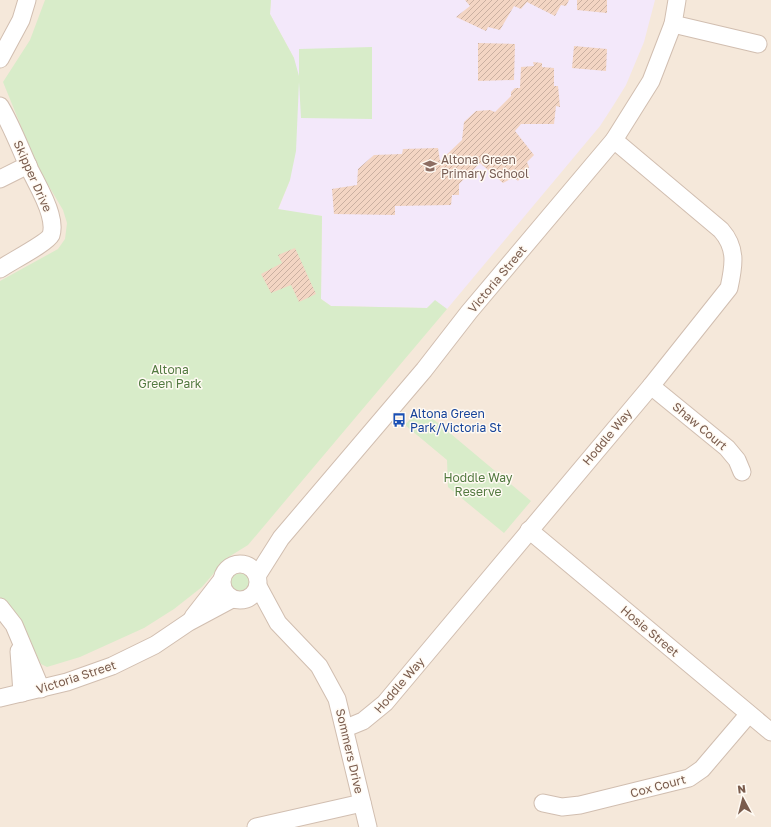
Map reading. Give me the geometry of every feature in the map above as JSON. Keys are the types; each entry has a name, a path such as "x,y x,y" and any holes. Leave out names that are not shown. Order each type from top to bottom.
{"street":[{"path":"0,59 21,20 27,0"},
{"name":"Victoria Street","path":"258,581 281,538 424,370 469,312 614,140 651,81 673,24 677,0"},
{"path":"673,24 758,44"},
{"name":"Skipper Drive","path":"0,106 50,215 52,227 51,235 46,242 17,257 0,269"},
{"name":"Hoddle Way","path":"346,728 363,721 385,703 651,386 729,288 732,276 733,250 729,239 721,230 614,140"},
{"path":"0,179 28,165"},
{"name":"Shaw Court","path":"651,386 727,448 737,460 742,472"},
{"name":"Hosie Street","path":"529,530 748,715 771,732"},
{"name":"Victoria Street","path":"242,564 281,538"},
{"path":"242,564 252,568 258,581 252,596 236,600 224,592 221,581 228,568 232,565 242,564"},
{"name":"Victoria Street","path":"189,622 221,581"},
{"name":"Sommers Drive","path":"258,581 278,623"},
{"name":"Victoria Street","path":"0,698 41,689 89,675 118,664 155,645 189,622 236,600"},
{"name":"Sommers Drive","path":"236,600 278,623 319,666 337,699 346,728 368,827"},
{"path":"0,607 14,625 41,689"},
{"path":"18,637 22,693"},
{"name":"Cox Court","path":"542,803 562,807 580,805 689,778 702,769 748,715"},
{"path":"256,827 362,803"}],"shaded area":[{"path":"0,0 771,0 771,827 0,827"},
{"name":"Altona Green Primary School","path":"271,0 655,0 644,42 626,85 600,126 447,309 435,301 427,308 331,306 321,299 322,216 278,210 290,180 294,58 270,14"}],"green space":[{"name":"Altona Green Park","path":"45,0 271,0 270,14 294,58 299,76 299,49 372,47 372,119 301,118 299,82 296,151 290,180 278,209 322,216 321,299 331,306 427,308 435,300 447,309 248,545 227,558 202,587 174,609 144,628 80,657 47,667 41,664 20,621 0,597 0,281 58,249 65,239 67,223 63,210 38,168 3,82 30,40"},
{"name":"Hoddle Way Reserve","path":"420,408 531,501 504,533 448,487 447,460 405,425"},
{"path":"240,573 247,576 250,583 247,590 240,593 233,590 230,583 233,576"}],"building":[{"path":"465,0 569,0 566,6 561,5 555,16 527,2 521,9 514,6 500,30 488,27 486,31 456,17 470,6"},
{"path":"577,0 607,0 607,13 577,10"},
{"path":"478,43 515,44 514,80 478,81"},
{"path":"574,46 607,49 606,71 572,68"},
{"path":"533,62 542,63 542,67 554,68 554,86 558,86 560,107 556,106 554,124 521,124 515,131 534,155 527,162 529,167 518,181 514,177 503,183 480,163 459,184 459,195 452,195 451,205 395,206 395,215 334,214 332,189 357,185 358,169 374,155 402,154 403,149 438,148 440,161 462,140 464,122 476,111 490,110 495,112 511,96 511,92 515,88 520,88 521,67 534,66"},
{"path":"295,248 316,294 299,302 291,285 271,293 261,274 282,263 278,255"}],"place":[{"name":"Altona Green Primary School","path":"430,166"},
{"name":"Altona Green Park/Victoria St","path":"399,420"}]}
